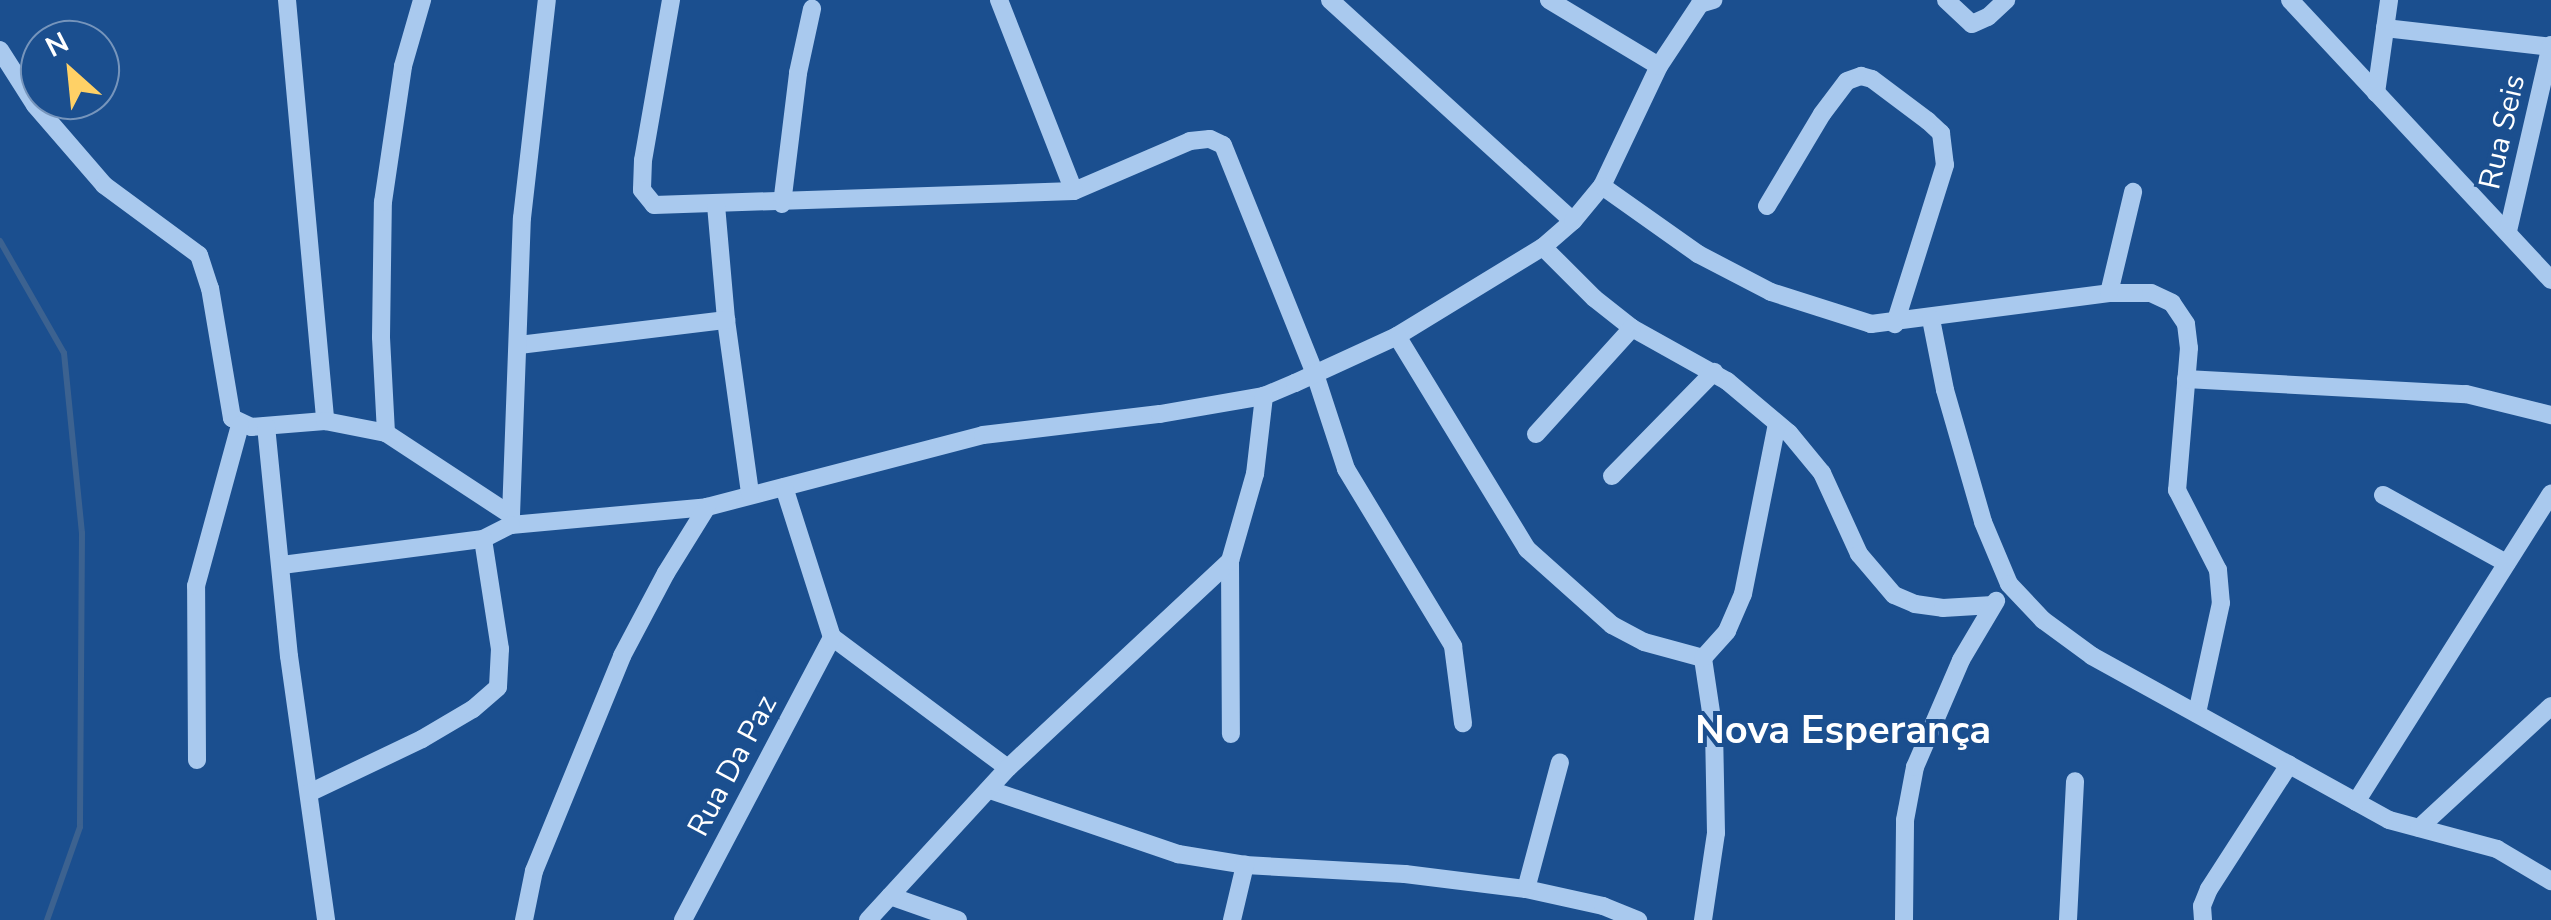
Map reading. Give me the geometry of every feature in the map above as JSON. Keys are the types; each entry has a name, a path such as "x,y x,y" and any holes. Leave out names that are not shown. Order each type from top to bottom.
{"street":[{"path":"287,0 324,421"},
{"path":"386,433 381,338 384,202 403,66 422,0"},
{"path":"511,520 522,218 547,0"},
{"path":"670,0 642,190 654,205 782,204 1074,191 1190,141 1210,139 1222,144 1315,374 1322,409 1346,469 1454,646 1464,723"},
{"path":"999,0 1074,191"},
{"path":"1330,0 1572,221"},
{"path":"1549,0 1659,66"},
{"path":"1946,0 1972,24 2006,0"},
{"path":"2290,0 2306,8 2376,93 2551,280"},
{"path":"2376,93 2389,0"},
{"path":"282,564 483,539 511,520 707,508 983,434 1160,414 1264,396 1397,336 1544,246 1572,221 1602,186 1659,66 1703,1"},
{"path":"782,204 798,73 812,9"},
{"path":"2385,28 2551,46"},
{"name":"Rua Seis","path":"2508,231 2551,46"},
{"path":"0,50 35,105 104,184 199,255 217,326 227,408 240,425"},
{"path":"1767,206 1822,114 1848,81 1860,76 1872,80 1928,121 1940,133 1945,165 1895,324"},
{"path":"1602,186 1682,246 1771,292 1871,324 1895,324 2109,294 2151,293 2172,303 2186,324 2186,379 2176,490 2218,570 2221,603 2197,713"},
{"path":"2109,294 2133,192"},
{"path":"716,205 726,320 750,494"},
{"path":"1544,246 1594,298 1632,328 1714,372 1778,424 1822,472 1858,554 1894,595 1915,604 1944,608 1993,605"},
{"path":"1932,319 1945,390 1983,522 2009,584 2044,620 2092,656 2389,820 2497,849 2551,880"},
{"path":"518,345 726,320"},
{"path":"1536,434 1632,328"},
{"path":"1397,336 1527,549 1612,624 1644,642 1702,658"},
{"path":"1612,476 1714,372"},
{"path":"2186,379 2466,394 2551,415"},
{"path":"1231,734 1230,561 1255,474 1264,396"},
{"path":"240,425 324,421 386,433 511,520"},
{"path":"1702,658 1726,631 1742,594 1778,424"},
{"path":"197,760 196,586 240,425"},
{"path":"266,426 289,656 326,920"},
{"path":"784,487 832,637 1008,768"},
{"path":"2356,802 2551,494"},
{"path":"2383,495 2506,562"},
{"path":"524,920 534,871 622,656 666,573 707,508"},
{"path":"309,793 422,739 473,709 498,687 500,649 483,539"},
{"path":"868,920 1008,768 1230,561"},
{"path":"1904,920 1906,820 1915,768 1961,660 2009,584"},
{"name":"Rua Da Paz","path":"683,920 832,637"},
{"path":"1702,658 1714,732 1716,833 1703,920"},
{"path":"2419,828 2551,706"},
{"path":"1526,890 1560,762"},
{"path":"2202,920 2202,906 2209,889 2289,765"},
{"path":"2068,920 2076,781"},
{"path":"990,790 1178,854 1245,866 1405,874 1526,890 1603,906 1638,920"},
{"path":"1232,920 1245,866"},
{"path":"890,896 958,920"}],"waterway":[{"path":"0,241 64,353 82,533 80,827 47,920"}],"district":[{"name":"Nova Esperança","path":"1843,730"}]}
